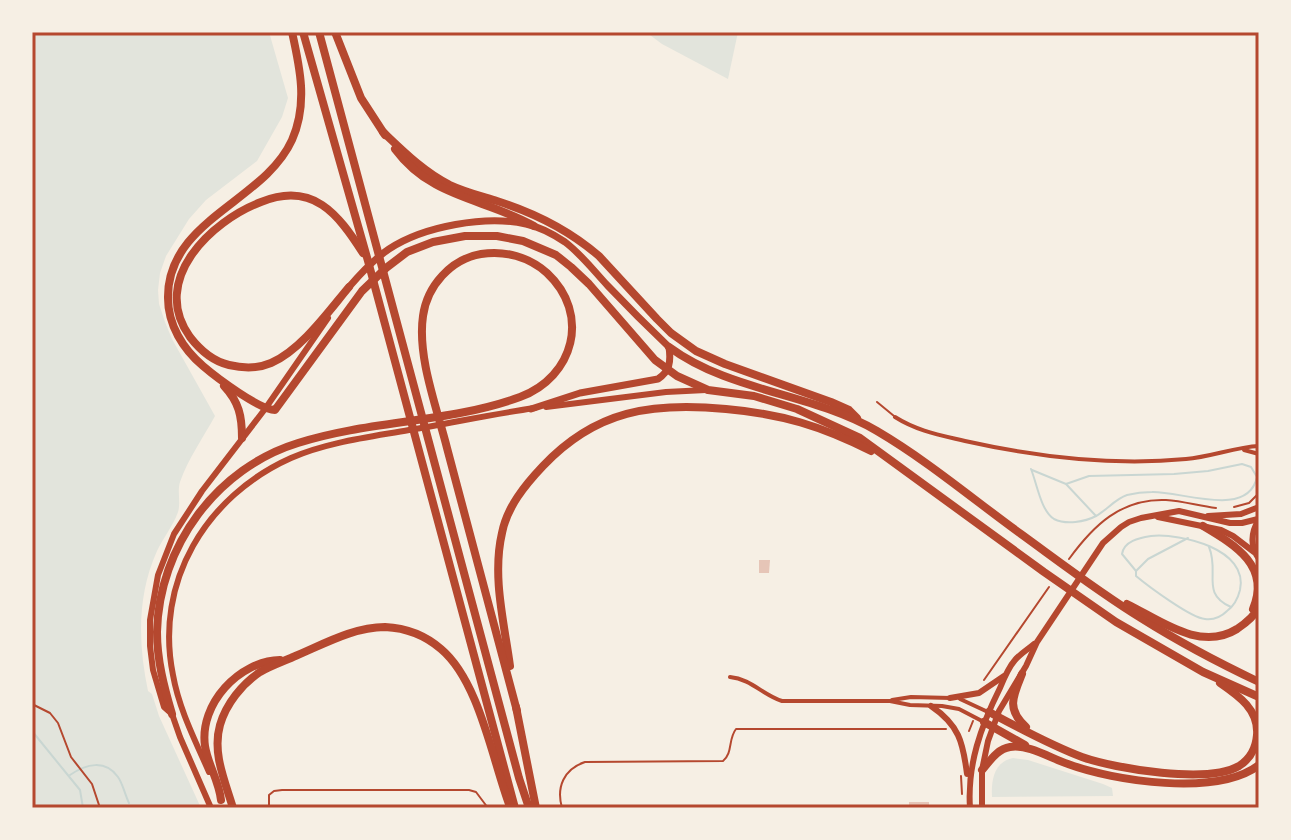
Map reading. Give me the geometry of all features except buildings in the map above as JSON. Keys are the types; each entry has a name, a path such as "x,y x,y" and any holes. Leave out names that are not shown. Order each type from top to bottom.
{"highway":[{"path":"242,438 237,402 177,334 168,302 169,281 177,259 196,233 265,176 278,163 292,140 302,100 300,69 292,32"},
{"path":"303,32 368,261 513,808"},
{"path":"319,32 529,808"},
{"path":"335,32 361,98 403,159 433,184 461,198 521,218 553,235 578,253 634,313 685,359 713,373 797,398 864,424 925,463 1139,617 1259,682"},
{"path":"383,132 439,179 539,217 586,245 671,333 696,351 831,402 849,410 864,424"},
{"path":"368,261 343,223 327,207 306,197 279,195 237,213 218,226 185,264 177,301 184,327 202,351 225,364 251,367 273,362 321,321 375,260 403,241 425,232 462,224 506,222 534,226"},
{"path":"216,376 265,409 275,410 353,302 386,268 407,252 433,242 465,236 511,238 539,247 556,255 589,284 667,370 708,390 754,396 797,409 860,438 1088,604 1237,695 1253,715 1257,730 1254,748 1247,760 1236,768 1202,773 1145,771 1093,761 993,714"},
{"path":"172,714 160,671 158,614 170,564 178,546 192,521 217,491 248,466 297,443 325,435 377,431 460,417 532,392 553,377 564,361 572,328 561,291 545,272 524,258 506,253 485,253 450,268 437,280 427,298 422,330 424,357 429,375 517,711"},
{"path":"531,409 580,393 658,379 670,364 669,347"},
{"path":"536,808 500,599 498,557 502,529 517,496 545,464 574,438 607,420 632,411 667,406 761,413 798,421 842,437 895,463"},
{"path":"1203,526 1235,546 1254,570 1257,596 1245,624"},
{"path":"1098,589 1188,634 1203,637 1234,631 1245,624 1259,607"},
{"path":"233,808 216,740 226,710 245,685 261,671 346,635 384,627 415,633 443,651 456,665 475,703 513,808"},
{"path":"223,804 205,742 214,704 219,694 236,677 249,669 274,660 287,660"},
{"path":"1203,672 1259,697"},
{"path":"1022,674 1013,697 1013,711 1037,737"},
{"path":"988,724 1033,750 1087,771 1150,782 1219,780 1239,776 1259,765"},
{"path":"982,770 1001,750 1014,747 1033,750"}],"main road":[{"path":"211,808 172,714 164,707 158,690 150,646 153,598 160,569 174,534 202,491 265,409 349,287"},
{"path":"460,417 635,395 708,390"},
{"path":"223,804 185,715 172,670 169,627 181,568 218,511 255,478 308,452 377,431"},
{"path":"1205,516 1241,514 1259,507"},
{"path":"993,714 1022,674 1037,642 1103,543 1121,527 1141,518 1179,511 1236,524 1259,519"},
{"path":"1153,515 1221,530 1257,556"},
{"path":"1257,556 1252,537 1259,519"},
{"path":"969,788 974,753 993,714 1006,674 1016,659 1037,642"},
{"path":"950,698 979,693 1006,674"},
{"path":"931,706 947,718 958,732 965,753 970,808"},
{"path":"982,808 982,770 988,724"}],"street":[{"path":"895,417 929,433 1056,456 1168,460 1197,458 1259,446"},
{"path":"1238,450 1259,454"},
{"path":"730,677 746,680 782,701 950,698 966,701 993,714"},
{"path":"890,701 951,707 988,724"}],"lane":[{"path":"877,402 895,417"}],"path":[{"path":"1232,508 1249,503 1259,493"},
{"path":"1066,565 1087,535 1110,515 1126,507 1164,500 1224,508"},
{"path":"981,684 1050,586"},
{"path":"32,704 50,713 58,723 71,757 92,784 100,808"},
{"path":"561,808 562,781 578,764 723,761 727,758 736,729 950,729"},
{"path":"961,730 969,731"},
{"path":"269,808 269,795 282,790 469,790 476,792 486,808"}],"shaded area":[{"path":"32,32 269,32 288,98 282,117 257,161 206,200 189,219 166,256 160,273 159,304 165,322 215,416 183,473 178,512 150,568 141,620 142,655 148,691 152,694 201,808 32,808"},
{"path":"646,32 738,32 728,79 662,44"},
{"path":"1013,758 1103,784 1112,788 1113,796 992,797 995,773 1002,763"}],"waterway":[{"path":"1031,469 1050,515 1059,521 1070,522 1092,518 1123,497 1136,493 1164,493 1212,500 1241,497 1251,490 1257,477 1251,467 1242,464 1174,474 1089,476 1066,484"},
{"path":"1032,470 1066,484 1096,516"},
{"path":"1136,571 1122,554 1126,546 1137,539 1179,537 1195,541 1210,546 1224,554 1240,576 1237,599 1222,615 1205,619 1190,613 1136,576 1136,571 1148,559 1188,538"},
{"path":"1209,547 1213,589 1231,607"},
{"path":"32,731 80,790 83,808"},
{"path":"70,775 89,766 107,768 120,780 129,803"}]}
